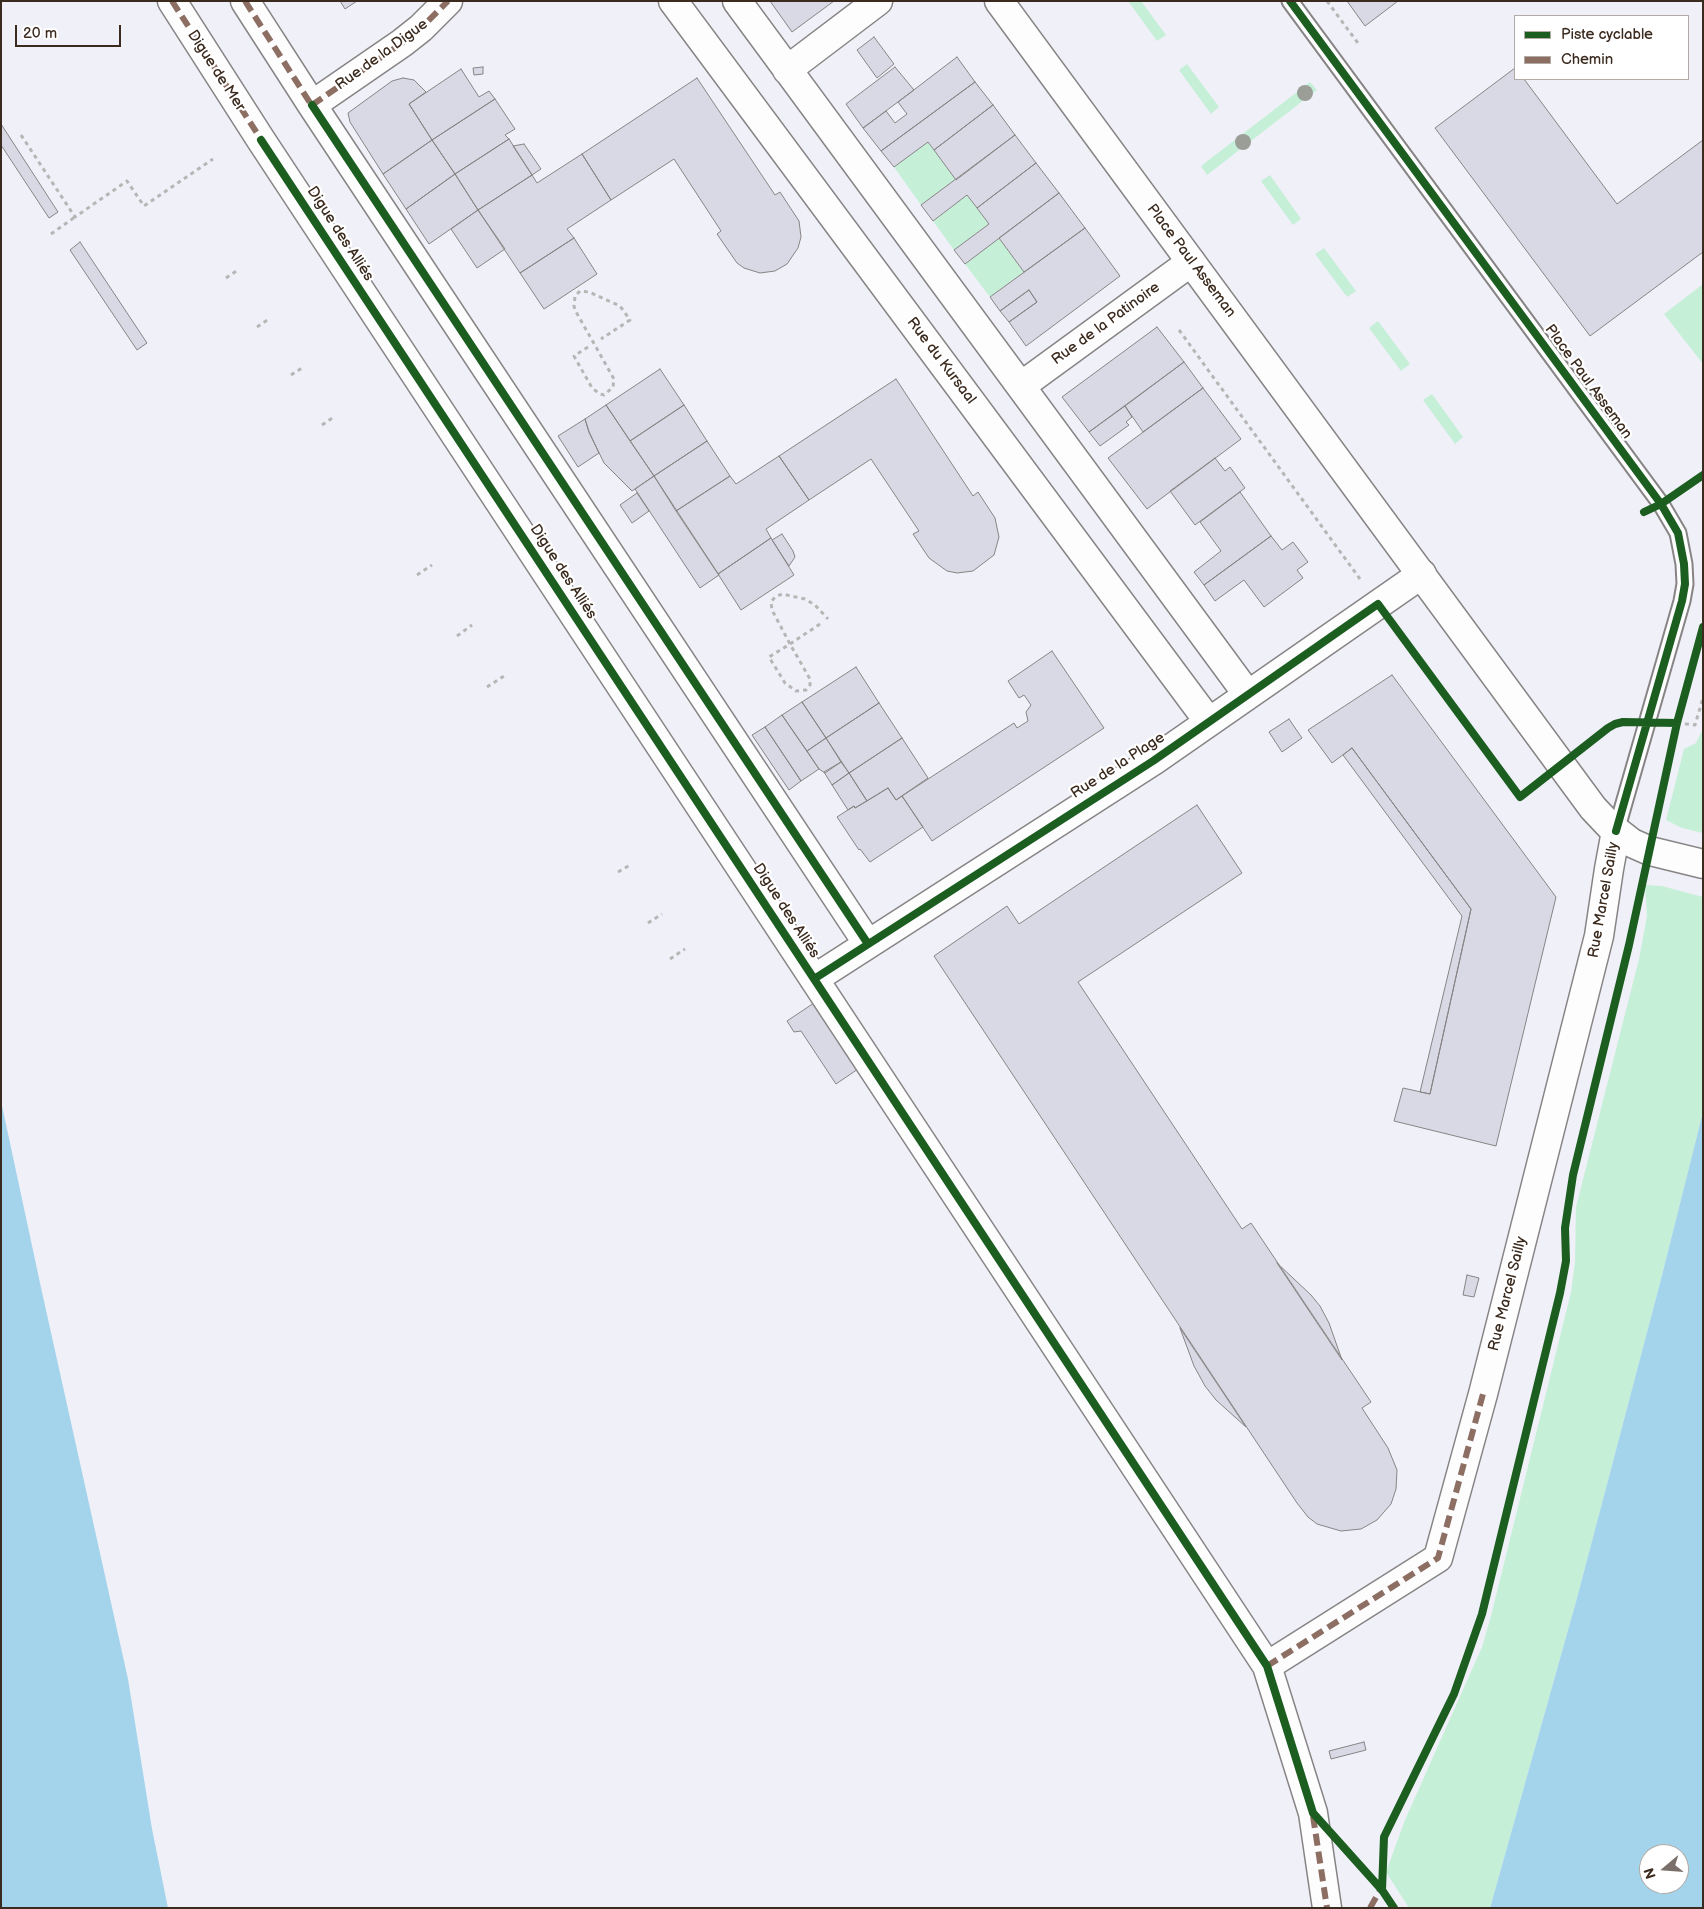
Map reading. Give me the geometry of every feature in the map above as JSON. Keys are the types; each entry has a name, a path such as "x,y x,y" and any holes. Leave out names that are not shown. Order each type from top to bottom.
{"street":[{"name":"Digue de Mer","path":"172,1 261,140"},
{"path":"245,1 312,106 868,944"},
{"name":"Rue de la Digue","path":"312,106 402,43 421,28 448,1"},
{"name":"Rue du Kursaal","path":"673,1 1209,722"},
{"path":"737,1 1248,695"},
{"path":"788,70 878,1"},
{"name":"Place Paul Asseman","path":"999,1 1422,574 1592,808 1616,831 1632,843 1650,851 1703,864"},
{"name":"Digue des Alliés","path":"261,140 814,978 868,944"},
{"name":"Rue de la Patinoire","path":"1020,386 1191,262"},
{"name":"Rue de la Plage","path":"868,944 1153,761 1422,574"},
{"name":"Rue Marcel Sailly","path":"1267,1666 1438,1558 1483,1394 1599,936 1616,831"},
{"path":"814,978 1267,1666 1313,1813 1327,1908"}],"lane":[{"name":"Place Paul Asseman","path":"1290,1 1670,518 1678,533 1684,564 1685,584 1682,601 1616,831"}],"path":[{"path":"1327,1 1360,46"},
{"path":"21,135 75,217"},
{"path":"51,234 127,181 144,206 212,160"},
{"path":"226,278 238,270"},
{"path":"588,347 574,356 592,388 600,394 604,394 613,387 614,380 575,310 575,296 580,291 589,292 620,306 630,320 601,339"},
{"path":"257,327 269,319"},
{"path":"1179,330 1378,604"},
{"path":"291,375 302,368"},
{"path":"322,425 334,417"},
{"path":"417,575 432,565"},
{"path":"820,624 790,644 769,657 788,686 802,692 810,685 810,678 790,644 772,610 772,602 778,595 785,594 810,601 828,619"},
{"path":"457,636 472,626"},
{"path":"487,687 504,676"},
{"path":"1648,723 1695,725 1703,698"},
{"path":"1677,723 1679,714"},
{"path":"618,872 630,865"},
{"path":"648,923 662,914"},
{"path":"670,959 686,949"}],"green space":[{"path":"1128,1 1141,1 1166,35 1157,41"},
{"path":"1187,64 1219,107 1211,114 1179,70"},
{"path":"1310,82 1317,90 1207,175 1201,166"},
{"path":"928,142 956,180 921,205 894,167"},
{"path":"1270,175 1301,219 1293,225 1261,181"},
{"path":"967,195 989,224 954,250 933,221"},
{"path":"999,238 1024,272 990,297 965,264"},
{"path":"1324,248 1356,291 1347,297 1315,254"},
{"path":"1703,284 1703,364 1664,314"},
{"path":"1378,321 1410,364 1401,371 1369,328"},
{"path":"1432,394 1463,437 1455,444 1423,400"},
{"path":"1703,729 1703,833 1682,828 1666,820 1684,749 1696,743"},
{"path":"1645,885 1662,886 1703,897 1703,1112 1577,1598 1490,1908 1409,1908 1386,1872 1405,1820 1482,1647 1491,1616 1571,1292 1575,1262 1576,1207 1639,959 1647,916"}],"water":[{"path":"1,1101 128,1679 152,1829 168,1908 1,1908"},
{"path":"1703,1112 1703,1908 1490,1908 1577,1598"}],"building":[{"path":"340,1 357,1 345,9"},
{"path":"770,1 834,1 792,32"},
{"path":"1347,1 1398,1 1365,26"},
{"path":"874,37 894,64 877,78 857,50"},
{"path":"957,57 975,82 881,151 863,128 886,111 895,123 907,114 898,102"},
{"path":"483,67 483,74 474,75 473,68"},
{"path":"895,67 914,90 863,128 846,104"},
{"path":"461,69 479,97 489,91 495,99 432,140 409,104"},
{"path":"1514,69 1514,80 1525,80 1617,204 1703,140 1703,252 1590,336 1435,128"},
{"path":"403,78 414,80 426,92 409,104 432,140 383,174 350,122 348,113 392,81"},
{"path":"697,78 775,195 780,192 799,221 801,237 798,248 787,264 775,271 760,273 744,268 737,263 717,234 721,231 674,159 611,200 582,154"},
{"path":"975,82 993,105 934,150 928,142 894,167 881,151"},
{"path":"495,99 515,129 505,135 509,139 455,174 432,140"},
{"path":"993,105 1015,135 956,180 934,150"},
{"path":"1,124 58,212 49,218 1,145"},
{"path":"1015,135 1036,163 977,208 967,195 933,221 921,205"},
{"path":"509,139 532,175 478,210 455,174"},
{"path":"432,140 455,174 406,209 383,174"},
{"path":"524,144 541,169 532,175 513,146"},
{"path":"582,154 611,200 567,229 574,238 520,273 478,210 532,175 537,183"},
{"path":"1036,163 1059,193 965,264 954,250 989,224 977,208"},
{"path":"455,174 478,210 429,244 406,209"},
{"path":"1059,193 1085,228 1024,272 999,238"},
{"path":"478,210 505,249 477,268 451,229"},
{"path":"1085,228 1120,276 1026,346 1009,322 1037,302 1029,290 1000,311 990,297"},
{"path":"574,238 597,274 544,309 520,273"},
{"path":"80,242 147,343 137,350 70,250"},
{"path":"1029,290 1037,302 1009,322 1000,311"},
{"path":"1157,327 1184,362 1089,432 1062,397"},
{"path":"1184,362 1203,388 1143,432 1125,406"},
{"path":"660,369 684,405 630,441 606,405"},
{"path":"896,379 973,496 978,492 995,518 999,537 994,555 973,571 957,573 947,571 929,558 913,534 919,531 871,459 809,500 779,456"},
{"path":"1203,388 1241,439 1147,509 1108,458"},
{"path":"606,405 654,476 632,491 604,463 585,419"},
{"path":"684,405 707,441 654,476 630,441"},
{"path":"1125,406 1132,417 1126,422 1129,425 1100,446 1089,432"},
{"path":"585,419 599,453 578,467 558,436"},
{"path":"707,441 730,476 676,511 654,476"},
{"path":"779,456 809,500 766,529 771,538 718,574 676,511 730,476 736,484"},
{"path":"1215,458 1225,471 1230,467 1245,488 1195,525 1170,491"},
{"path":"654,476 719,575 700,588 635,489"},
{"path":"1240,492 1271,536 1204,585 1194,572 1221,551 1200,522"},
{"path":"637,493 649,511 632,523 620,505"},
{"path":"782,534 795,557 789,566 772,540"},
{"path":"1271,536 1282,550 1293,542 1308,562 1297,570 1303,578 1264,607 1244,580 1215,601 1204,585"},
{"path":"771,538 794,575 741,610 718,574"},
{"path":"1052,651 1104,728 932,841 902,796 1014,723 1017,728 1028,721 1026,712 1031,705 1024,695 1019,698 1008,681"},
{"path":"856,667 879,703 826,738 802,702"},
{"path":"1392,675 1556,897 1496,1146 1394,1121 1403,1088 1430,1094 1471,909 1352,748 1332,763 1308,730"},
{"path":"802,702 826,738 807,751 782,715"},
{"path":"879,703 902,738 849,773 826,738"},
{"path":"782,715 819,769 801,781 765,727"},
{"path":"1289,719 1302,738 1282,752 1269,732"},
{"path":"765,727 801,781 789,790 752,735"},
{"path":"826,738 841,762 825,773 819,769 807,751"},
{"path":"902,738 928,778 896,800 888,788 867,801 849,773"},
{"path":"1352,748 1471,909 1430,1094 1420,1092 1462,916 1343,755"},
{"path":"841,762 849,773 832,785 824,772"},
{"path":"849,773 867,801 848,810 832,785"},
{"path":"888,788 896,800 902,796 923,827 870,862 859,850 837,817"},
{"path":"1197,805 1242,873 1078,982 1242,1229 1251,1223 1371,1402 1362,1408 1388,1448 1397,1470 1396,1489 1391,1504 1377,1520 1361,1529 1341,1531 1317,1524 1308,1517 1297,1503 934,956 1007,906 1019,924"},
{"path":"817,1001 861,1067 836,1084 801,1031 794,1032 787,1021"},
{"path":"1277,1263 1320,1306 1329,1323 1342,1360"},
{"path":"1467,1275 1479,1278 1474,1297 1463,1295"},
{"path":"1180,1328 1246,1427 1216,1400 1205,1386 1194,1366"},
{"path":"1364,1742 1366,1750 1331,1759 1329,1751"}],"marked path":[{"path":"172,1 264,144"},
{"path":"245,1 314,109"},
{"path":"312,105 402,43 421,28 448,1"},
{"path":"1267,1666 1438,1558 1483,1394"},
{"path":"1313,1816 1327,1908"},
{"path":"1370,1908 1382,1887"}],"cycle path":[{"path":"1290,1 1661,504 1678,533 1684,564 1685,584 1682,601 1616,831"},
{"path":"312,105 868,944"},
{"path":"261,140 1267,1666 1313,1813 1382,1890 1394,1908"},
{"path":"1644,512 1661,504 1703,475"},
{"path":"814,979 1153,761 1378,604 1520,797 1615,724 1623,722 1677,723"},
{"path":"1382,1890 1384,1837 1454,1694 1482,1614 1560,1293 1566,1261 1565,1228 1573,1175 1629,945 1677,723 1703,627"}]}
